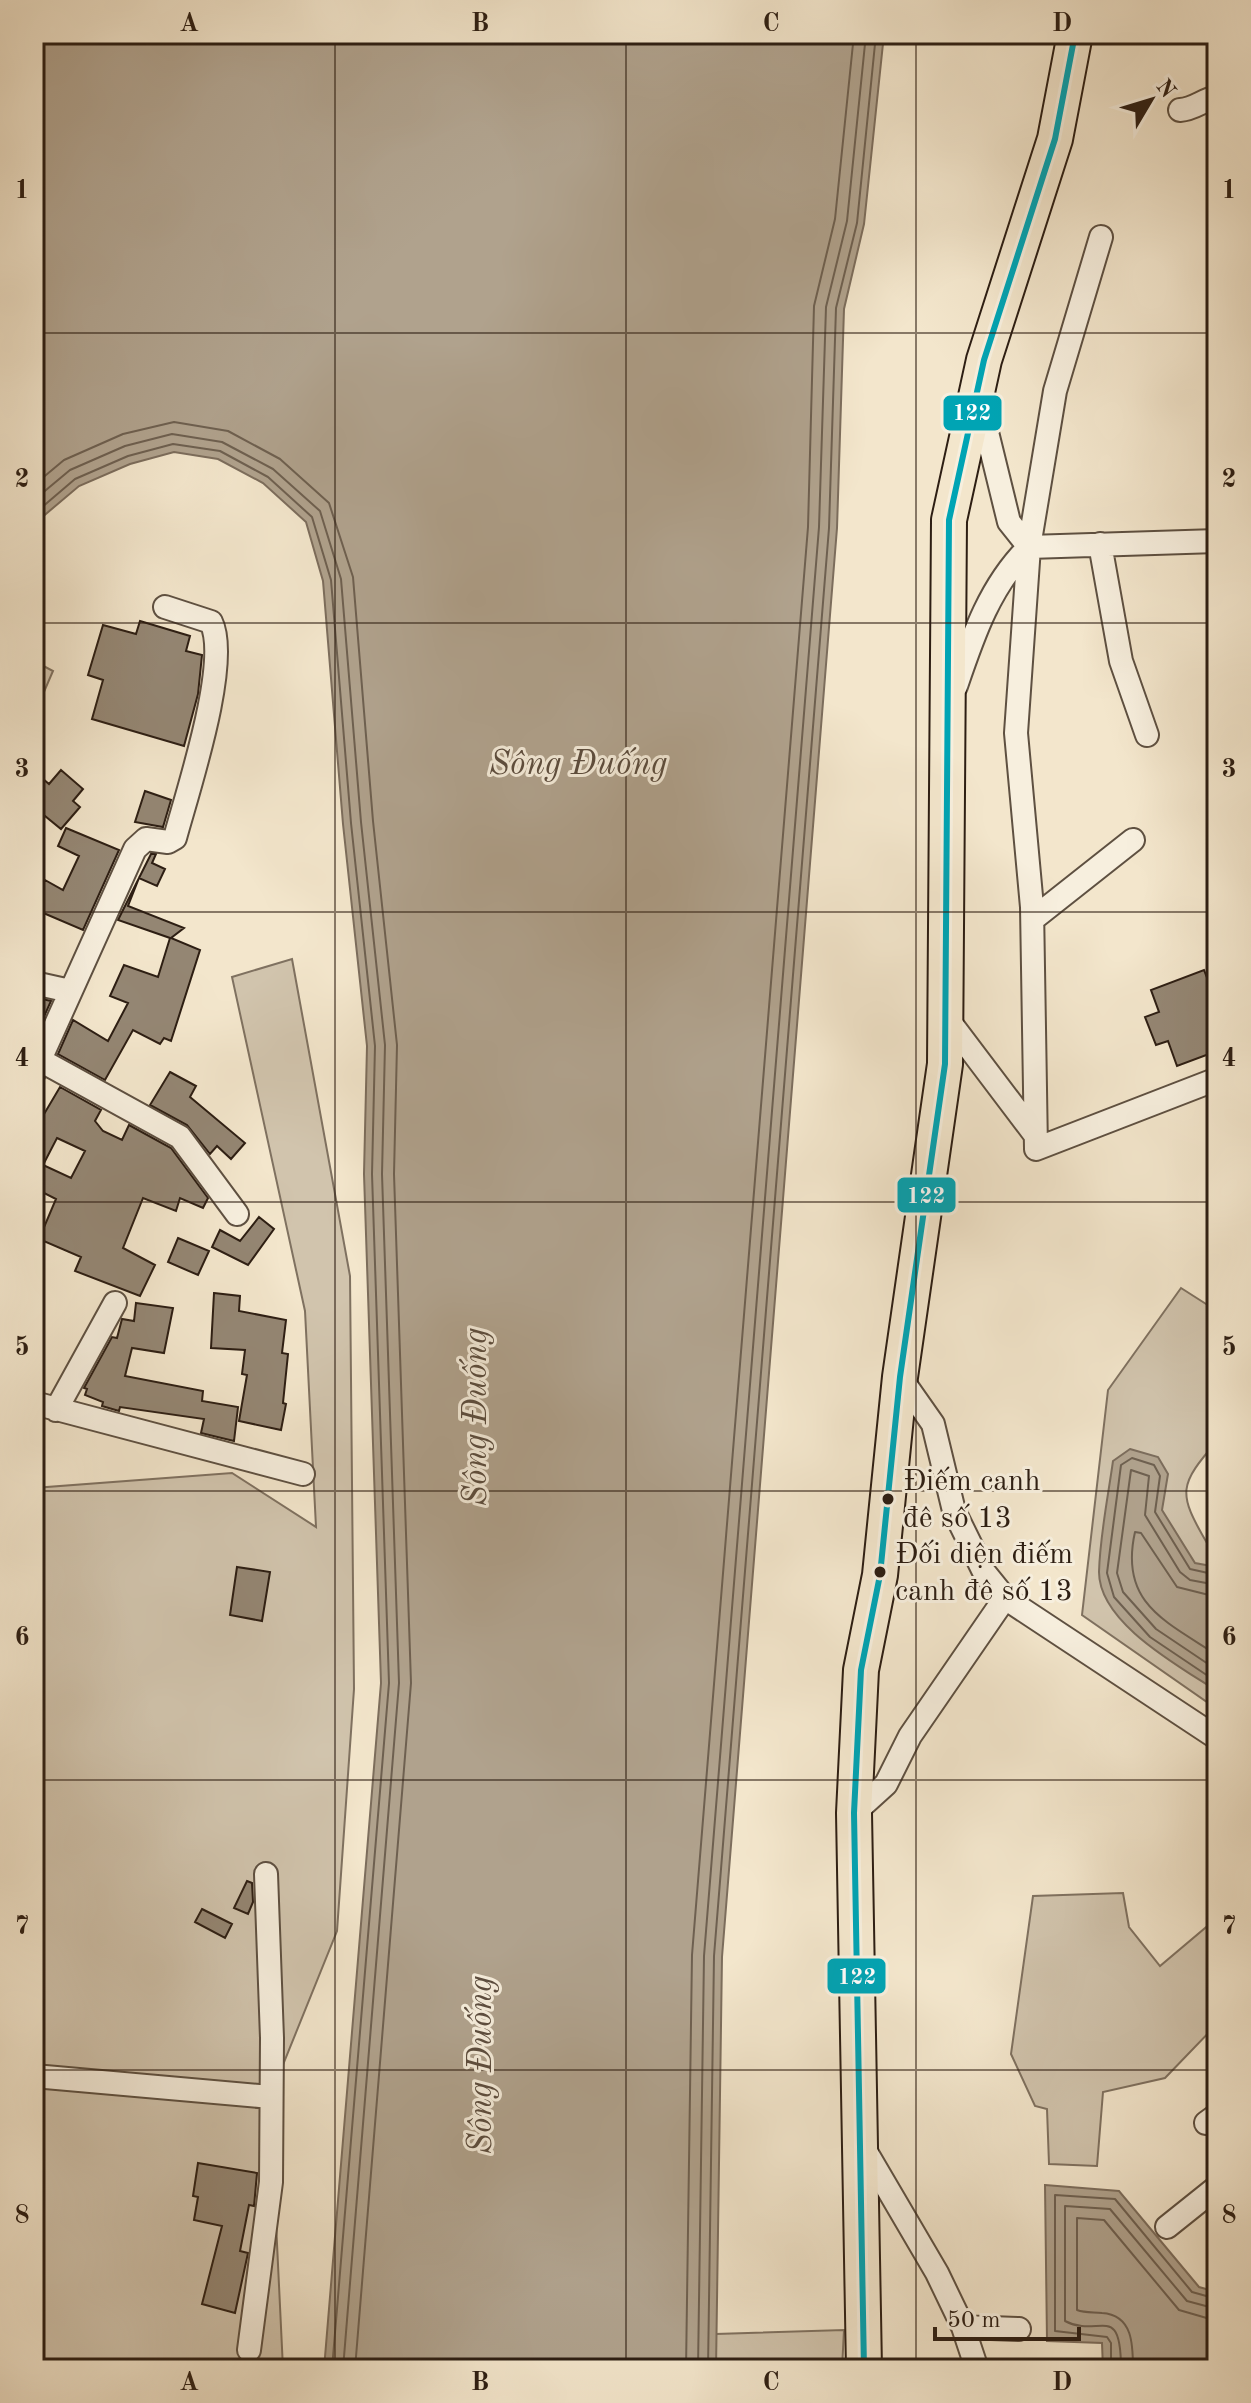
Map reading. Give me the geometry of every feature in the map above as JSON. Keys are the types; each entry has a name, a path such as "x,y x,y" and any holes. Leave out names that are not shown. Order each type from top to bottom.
{"main road":[{"path":"864,2369 854,1813 861,1670 880,1575 900,1377 945,1064 949,520 984,360 1055,139 1075,34"}],"street":[{"path":"1180,110 1193,109 1207,99 1217,97"},
{"path":"1101,237 1055,391 1029,547 1016,733 1033,919 1036,1149 1217,1079"},
{"path":"984,360 985,424 994,467 1009,522 1029,547"},
{"path":"947,711 976,627 1011,565 1029,547 1217,541"},
{"path":"1100,544 1121,661 1147,735"},
{"path":"165,607 211,622 215,639 214,687 175,838 168,842 146,839 138,844 37,1067 180,1137 237,1214"},
{"path":"1033,919 1133,840"},
{"path":"34,983 70,991"},
{"path":"946,1017 1036,1136"},
{"path":"56,1410 115,1303"},
{"path":"900,1377 933,1424 954,1511 984,1572 1005,1598 1217,1738"},
{"path":"34,1403 303,1474"},
{"path":"854,1813 886,1784 910,1736 1005,1598"},
{"path":"249,2350 271,2182 272,2038 266,1874"},
{"path":"34,2076 270,2097"},
{"path":"862,2144 930,2261 963,2327 977,2369"},
{"path":"1167,2227 1217,2187"},
{"path":"963,2327 1019,2329"}],"shaded area":[{"path":"34,661 53,671 34,715"},
{"path":"292,959 350,1276 354,1689 337,1931 270,2097 283,2369 34,2369 34,1488 232,1473 316,1527 305,1311 232,977"},
{"path":"1181,1288 1217,1311 1217,1441 1195,1468 1186,1489 1197,1526 1207,1543 1217,1547 1217,1709 1082,1615 1108,1390"},
{"path":"1123,1893 1129,1927 1160,1966 1217,1918 1217,2024 1165,2078 1103,2092 1097,2166 1049,2164 1047,2109 1035,2106 1011,2054 1033,1896"},
{"path":"844,2330 842,2369 716,2369 716,2334"}],"water":[{"name":"Sông Đuống","path":"34,34 884,34 864,224 844,309 837,528 722,1957 716,2369 324,2369 381,1683 364,1174 367,1046 343,824 323,581 306,522 263,483 218,459 174,452 130,464 79,486 34,524"},
{"path":"1130,1449 1158,1457 1168,1474 1162,1510 1195,1563 1217,1567 1217,1691 1144,1641 1112,1609 1103,1591 1100,1558 1113,1461"},
{"path":"1045,2185 1119,2191 1199,2287 1217,2292 1217,2367 1103,2369 1102,2343 1047,2341"}],"building":[{"path":"140,621 190,636 186,651 202,655 198,694 184,746 92,719 103,680 88,675 103,625 136,634"},
{"path":"61,770 83,789 73,801 80,807 61,829 34,807 34,790 43,779 49,784"},
{"path":"145,791 171,800 163,827 135,822"},
{"path":"66,828 119,850 83,930 34,909 34,900 45,880 63,890 79,856 58,846"},
{"path":"151,854 156,854 152,863 165,869 157,886 139,878"},
{"path":"139,878 128,906 184,928 171,938 200,950 171,1041 164,1038 160,1044 133,1030 105,1080 58,1054 73,1020 108,1041 128,1003 110,996 124,965 158,977 170,938 118,920"},
{"path":"1204,970 1217,1004 1217,1051 1177,1066 1168,1041 1156,1045 1145,1017 1159,1012 1151,990"},
{"path":"34,997 51,1001 34,1039"},
{"path":"170,1072 196,1086 190,1097 245,1143 231,1159 217,1146 210,1154 187,1125 150,1105"},
{"path":"60,1087 101,1110 95,1121 103,1131 122,1140 129,1125 171,1148 208,1198 203,1208 180,1198 176,1211 143,1198 123,1248 155,1265 140,1296 75,1271 81,1257 39,1239 56,1199 34,1188 34,1131","holes":["57,1138 85,1151 71,1178 43,1165"]},
{"path":"259,1217 274,1229 248,1265 212,1247 220,1230 240,1241"},
{"path":"178,1238 209,1251 198,1275 168,1262"},
{"path":"214,1293 240,1296 239,1311 286,1320 282,1353 288,1354 283,1403 286,1404 281,1430 239,1421 247,1375 242,1374 245,1350 211,1348"},
{"path":"136,1303 173,1308 164,1353 132,1348 125,1376 203,1391 202,1401 238,1407 234,1441 201,1433 204,1419 120,1407 119,1411 102,1406 103,1402 85,1395 87,1389 84,1388 112,1337 117,1338 122,1319 134,1321"},
{"path":"237,1567 270,1572 262,1621 230,1615"},
{"path":"247,1881 252,1883 253,1902 248,1914 234,1908"},
{"path":"202,1909 232,1924 225,1938 195,1922"},
{"path":"198,2163 257,2173 254,2206 249,2205 240,2251 248,2253 235,2313 202,2304 222,2226 194,2220 198,2197 193,2196"}],"transit line":[{"name":"122","path":"864,2369 854,1813 861,1670 880,1575 900,1377 945,1064 949,520 984,360 1055,139 1075,34"}],"place":[{"name":"Điếm canh đê số 13","path":"888,1499"},
{"name":"Đối diện điếm canh đê số 13","path":"880,1572"}]}
